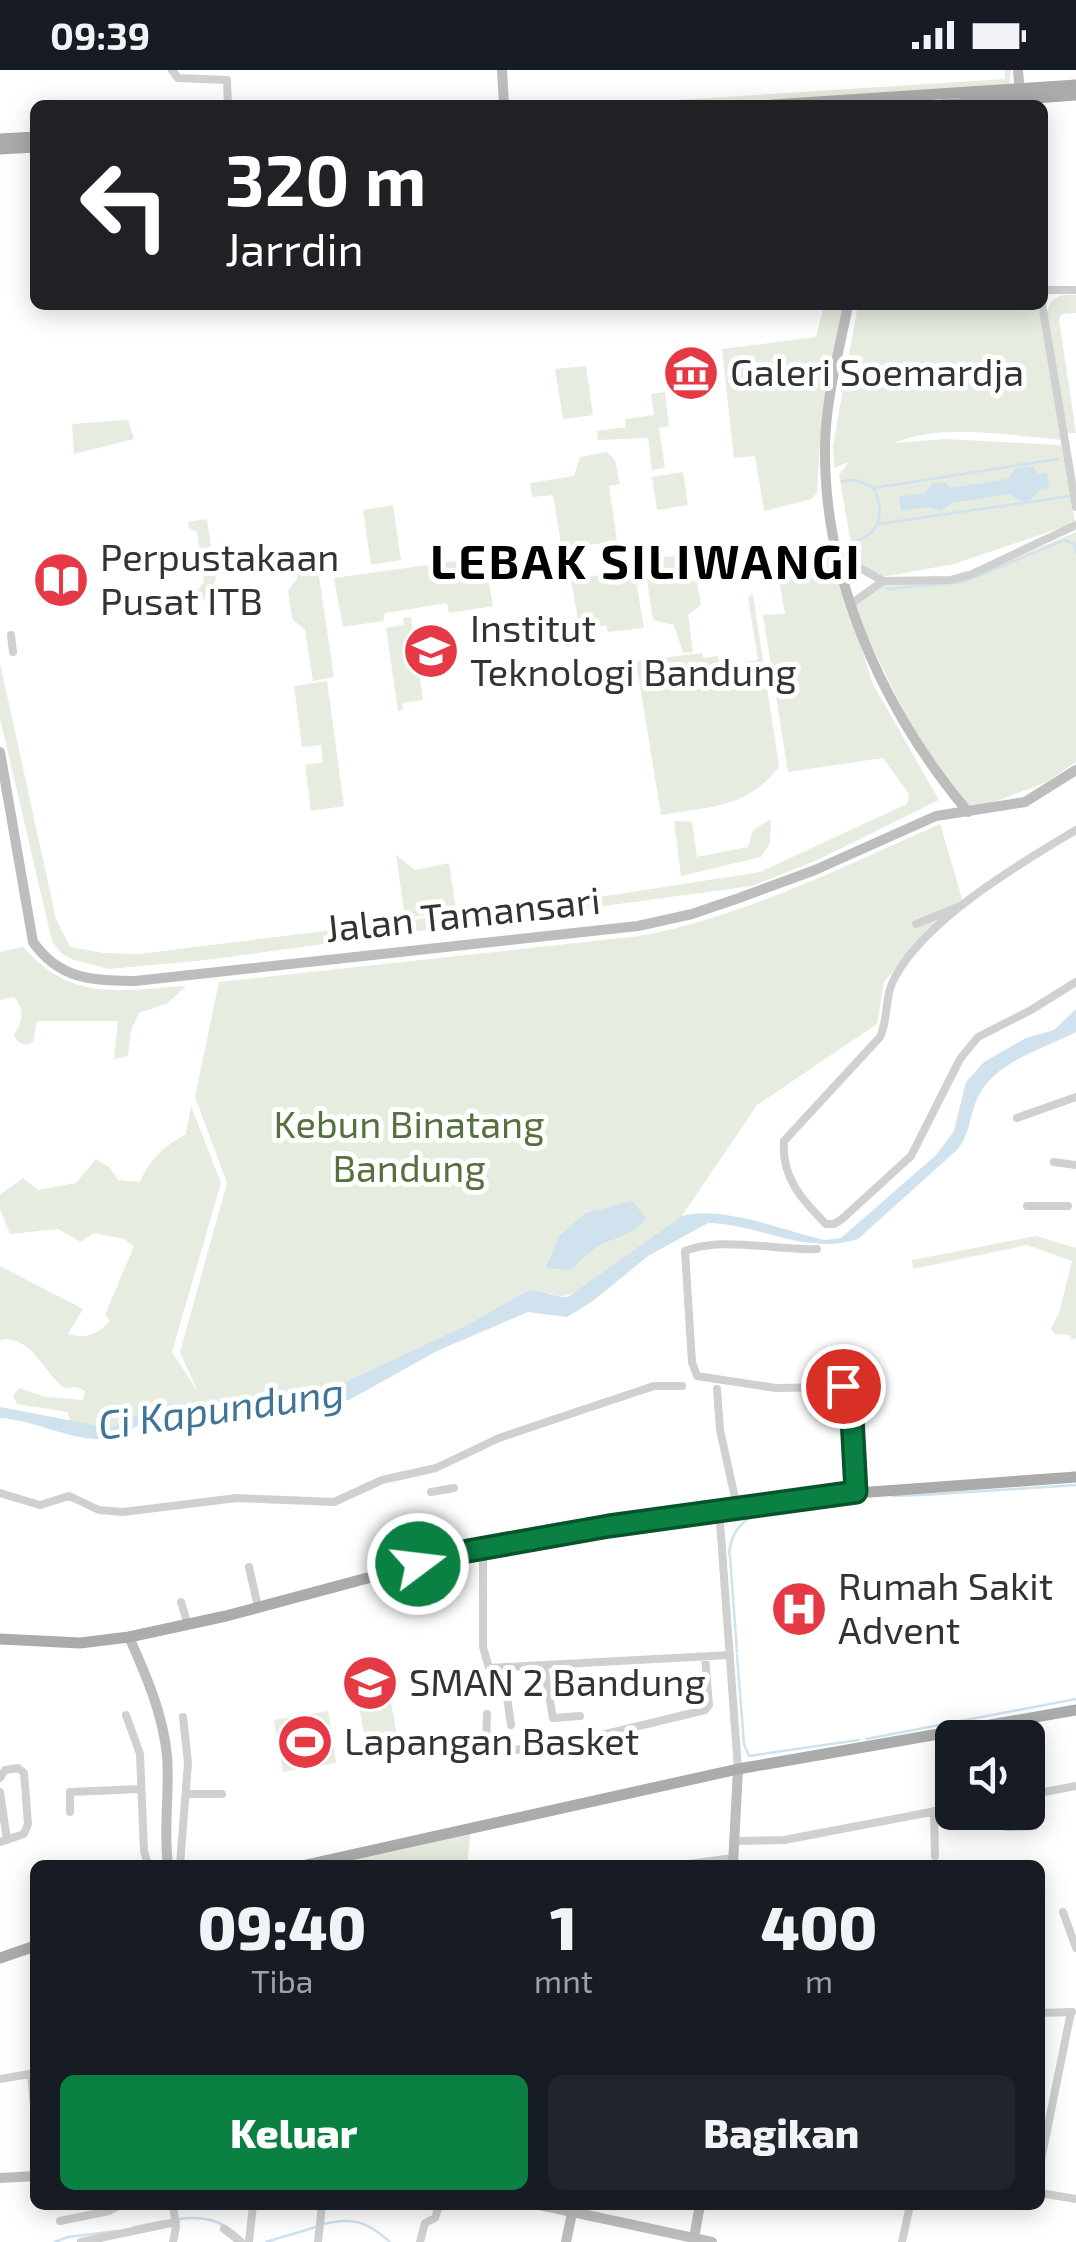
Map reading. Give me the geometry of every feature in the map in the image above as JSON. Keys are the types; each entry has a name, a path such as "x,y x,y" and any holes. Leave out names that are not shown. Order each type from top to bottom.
{"main road":[{"path":"502,70 504,100"},
{"path":"1018,70 1020,94"},
{"path":"977,100 1076,86"},
{"path":"913,100 1076,95"},
{"path":"0,139 30,137"},
{"path":"0,149 30,147"},
{"path":"847,310 824,446 834,544 851,604 880,676 906,728 968,812"},
{"name":"Jalan Tamansari","path":"0,752 33,942 46,961 60,970 98,980 134,982 638,926 692,914 936,816 1025,802 1076,770"},
{"path":"0,1639 64,1644 129,1637 483,1548 719,1509 856,1492 1076,1477"},
{"path":"129,1637 164,1730 168,1860"},
{"path":"328,1860 738,1769 1076,1710"},
{"path":"730,1860 738,1769"},
{"path":"0,1958 30,1948"},
{"path":"0,2178 30,2176"},
{"path":"563,2210 712,2242"},
{"path":"694,2238 699,2210"},
{"path":"566,2242 572,2212"}],"street":[{"path":"172,70 178,78 227,75 228,100"},
{"path":"1048,290 1076,290"},
{"path":"1043,310 1076,507"},
{"path":"851,604 883,582 962,578 1076,525"},
{"path":"834,544 846,560 883,582"},
{"path":"10,634 13,652"},
{"path":"1076,830 1010,869 962,906 944,921 893,981 880,1037 784,1141 784,1162 794,1188 826,1224 842,1219 911,1156 953,1071 978,1037 1076,982"},
{"path":"916,924 962,906"},
{"path":"1017,1118 1076,1097"},
{"path":"1054,1162 1076,1165"},
{"path":"1027,1206 1068,1206"},
{"path":"817,1249 749,1245 685,1251 691,1358 696,1376 724,1382 776,1388 846,1387 852,1406 856,1492"},
{"path":"0,1493 40,1504 69,1496 100,1510 123,1512 236,1498 334,1502 382,1480 436,1468 499,1438 654,1386 682,1386"},
{"path":"717,1390 720,1430 737,1507"},
{"path":"436,1468 442,1488"},
{"path":"431,1492 454,1488"},
{"path":"719,1509 738,1769"},
{"path":"483,1548 486,1665 503,1669 621,1659 730,1656"},
{"path":"248,1567 258,1607"},
{"path":"181,1602 188,1625"},
{"path":"487,1714 486,1748 490,1754 589,1738 705,1710 709,1705 705,1657"},
{"path":"544,1666 553,1718 580,1716"},
{"path":"503,1669 511,1726"},
{"path":"126,1715 140,1754 147,1860"},
{"path":"180,1860 188,1764 182,1716"},
{"path":"0,1778 6,1770 18,1768 24,1773 28,1829 3,1841 0,1792"},
{"path":"1045,1791 1076,1786"},
{"path":"70,1812 70,1792 142,1790"},
{"path":"187,1794 222,1794"},
{"path":"734,1841 784,1840 934,1811 935,1856"},
{"path":"1063,1912 1076,1948"},
{"path":"1045,2013 1074,2011 1045,2142"},
{"path":"0,2079 30,2074"},
{"path":"1045,2194 1076,2199"},
{"path":"60,2221 114,2210"},
{"path":"173,2242 174,2210"},
{"path":"249,2242 252,2210"},
{"path":"318,2242 321,2210"},
{"path":"420,2242 424,2222 434,2220 437,2210"},
{"path":"902,2242 909,2210"},
{"path":"82,2242 176,2222"},
{"path":"224,2229 241,2242"}],"green space":[{"path":"1005,70 1011,70 1009,85 958,90 819,100 676,100 1005,79"},
{"path":"1076,295 1076,313 1062,314 1059,319 1076,433 1067,433 1047,313 1057,297"},
{"path":"823,310 843,310 822,412 817,492 812,499 764,511 755,456 734,458 722,349 816,337"},
{"path":"857,310 1043,310 1063,440 955,432 894,443 944,439 1061,445 1075,523 954,564 882,577 854,560 839,475 849,462 834,468 833,446"},
{"path":"586,366 593,415 563,419 555,369"},
{"path":"665,392 669,426 659,428 665,468 652,470 648,438 598,440 597,431 626,427 625,419 654,415 651,394"},
{"path":"128,420 134,439 74,454 72,424"},
{"path":"607,452 615,460 620,484 609,486 617,541 562,549 553,495 532,497 530,483 574,476 580,457"},
{"path":"683,472 688,505 657,510 652,477"},
{"path":"393,505 401,560 371,565 363,510"},
{"path":"207,519 216,580 202,602 188,603 204,582 197,532 189,528 188,522"},
{"path":"1076,532 1076,762 1047,782 968,812 911,726 852,605 883,585 963,580"},
{"path":"821,548 832,557 873,684 939,800 815,861 752,886 206,960 109,969 74,960 61,953 52,941 0,718 0,663 56,919 70,947 139,954 612,895 760,872 907,804 909,794 883,758 788,772 763,615 785,614 775,555"},
{"path":"315,550 334,677 313,681 305,630 292,619 288,591 297,579 294,552"},
{"path":"681,555 683,574 697,583 701,605 688,615 693,652 683,653 674,625 653,620 644,560"},
{"path":"484,557 493,606 449,613 447,603 385,613 383,621 343,627 334,578"},
{"path":"634,569 644,628 608,632 606,625 580,630 571,580"},
{"path":"753,594 779,767 754,791 740,798 661,815 636,661 702,653 703,658 718,656 722,675 745,671 744,662 758,660 748,597"},
{"path":"411,617 423,700 402,703 403,710 398,711 386,628 404,625 403,618"},
{"path":"327,681 344,806 311,811 305,765 323,762 321,745 302,747 294,686"},
{"path":"771,819 770,843 761,857 681,876 674,821 692,822 697,857 748,847 753,830"},
{"name":"Kebun Binatang Bandung","path":"940,824 963,902 942,909 944,915 884,982 877,1024 757,1105 682,1216 585,1287 560,1296 527,1291 465,1326 330,1389 178,1404 132,1417 110,1428 70,1423 68,1412 17,1404 13,1396 19,1388 46,1397 83,1400 85,1391 64,1388 28,1348 11,1340 0,1340 0,1266 83,1309 68,1334 86,1336 110,1321 105,1315 134,1246 124,1239 93,1233 81,1242 58,1229 10,1234 0,1209 0,1195 23,1178 38,1190 76,1183 96,1159 109,1167 118,1180 140,1182 158,1154 186,1134 191,1106 221,1183 172,1352 198,1392 180,1352 227,1183 195,1097 219,982 640,936 755,903"},
{"path":"396,855 415,870 449,863 456,910 405,918"},
{"path":"23,947 42,965 79,985 118,990 186,986 168,1003 139,1013 131,1031 128,1056 114,1059 118,1021 37,1021 33,1042 26,1045 14,1035 22,1016 18,1002 14,997 0,1000 0,952"},
{"path":"1036,1236 1076,1248 1076,1338 1072,1340 1069,1335 1054,1334 1051,1329 1072,1261 1027,1245 913,1269 912,1260"},
{"path":"391,1702 399,1749 368,1753 359,1707"},
{"name":"Lapangan Basket","path":"328,1711 336,1763 283,1772 274,1720"},
{"path":"471,1830 467,1860 345,1860"}],"water":[{"path":"1026,466 1039,474 1047,473 1049,488 1041,489 1028,502 1010,494 952,503 941,511 928,507 901,511 899,497 925,493 933,483 945,483 951,488 1008,479 1015,469"},
{"name":"Ci Kapundung","path":"1076,1009 1076,1032 1021,1057 996,1074 978,1097 958,1149 858,1239 801,1242 708,1223 648,1256 567,1317 528,1312 437,1351 349,1400 325,1406 142,1423 116,1437 98,1439 0,1418 0,1407 110,1428 143,1412 178,1404 330,1389 465,1326 527,1291 568,1297 682,1216 734,1216 825,1240 841,1238 936,1155 954,1131 966,1082 984,1062 1026,1038 1054,1030"},
{"path":"632,1201 646,1218 637,1227 600,1245 570,1270 546,1268 559,1236 586,1213"}],"waterway":[{"path":"842,481 856,480 874,488 1058,459"},
{"path":"856,541 871,532 879,520 874,488"},
{"path":"879,524 1070,496"},
{"path":"887,589 963,582 1065,540 1074,544 1076,552"},
{"path":"923,1495 1076,1485"},
{"path":"893,1496 921,1495"},
{"path":"729,1554 734,1536 744,1522 758,1513 794,1504 850,1499"},
{"path":"730,1556 737,1652"},
{"path":"737,1655 744,1744 749,1756 859,1740"},
{"path":"866,1739 1076,1699"},
{"path":"179,2219 212,2220 240,2237"},
{"path":"134,2227 165,2221"},
{"path":"324,2224 360,2223 390,2242"},
{"path":"266,2242 316,2227"},
{"path":"55,2242 117,2231"}],"place":[{"name":"Galeri Soemardja","path":"691,373"},
{"name":"Perpustakaan Pusat ITB","path":"61,580"},
{"name":"Institut Teknologi Bandung","path":"431,651"},
{"name":"Rumah Sakit Advent","path":"799,1609"},
{"name":"SMAN 2 Bandung","path":"370,1683"},
{"name":"Lapangan Basket","path":"305,1742"}],"district":[{"name":"LEBAK SILIWANGI","path":"646,562"}],"route":[{"path":"418,1564 609,1526 856,1492 851,1399 849,1390 843,1386"}]}
